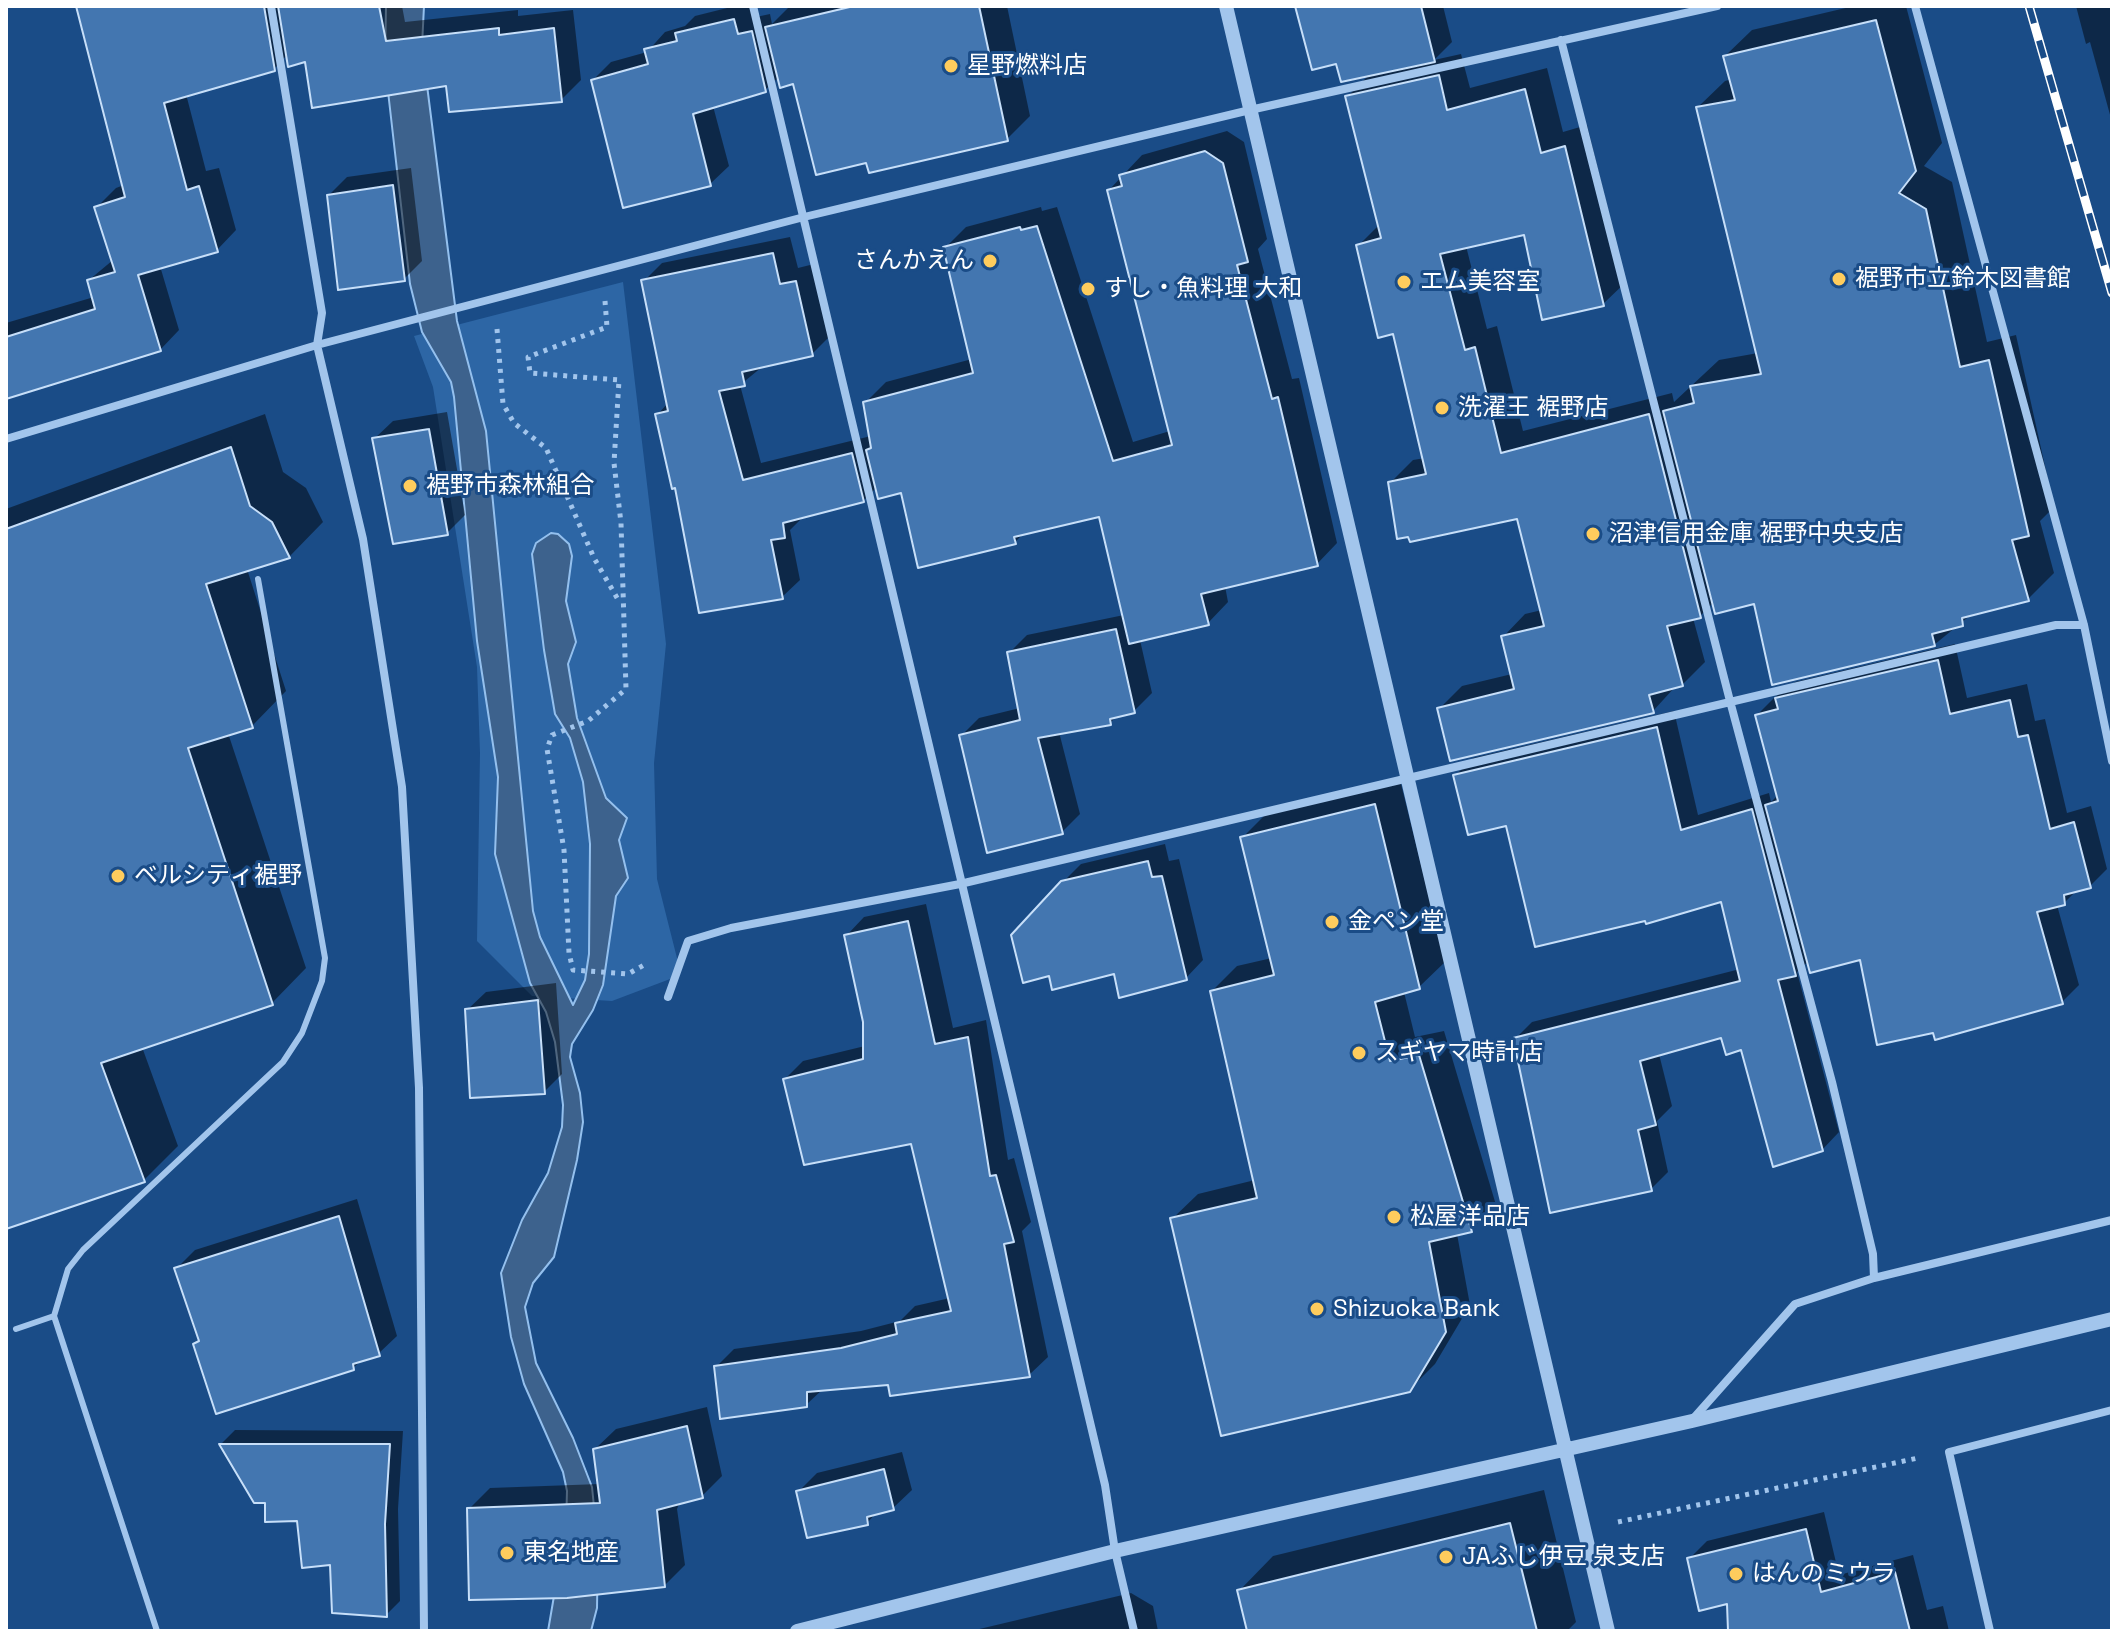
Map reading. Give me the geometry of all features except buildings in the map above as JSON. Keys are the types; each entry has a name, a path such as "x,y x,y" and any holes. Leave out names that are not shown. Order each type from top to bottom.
{"street":[{"path":"271,6 322,313 317,345 363,539 402,787 419,1088 424,1631"},
{"path":"753,6 1105,1485 1115,1551 1134,1631"},
{"path":"1226,6 1608,1631"},
{"path":"6,439 410,319 804,217 1250,110 1717,6"},
{"path":"1915,6 2084,625 2112,761"},
{"path":"1561,40 1730,701 1836,1096 1873,1254 1874,1278"},
{"path":"668,997 688,941 731,928 960,884 2056,625 2084,625"},
{"path":"1692,1421 1795,1304 1874,1278 2112,1220"},
{"path":"797,1631 1115,1551 1692,1421 2112,1319"},
{"path":"1990,1631 1949,1452 2112,1410"}],"lane":[{"path":"157,1631 54,1316 68,1269 83,1250 283,1062 302,1033 322,981 325,958 258,579"},
{"path":"16,1329 54,1316"}],"path":[{"path":"494,296 503,404 514,423 546,448 594,558 622,607"},
{"path":"592,304 605,301 607,327 528,357 530,373 619,380 614,463 621,523 626,689 588,721 552,735 547,749 564,850 569,953 573,970 628,974 648,963"},
{"path":"1613,1523 1949,1452"}],"shaded area":[{"path":"386,6 424,6 422,46 457,321 486,431 533,911 540,937 573,1005 585,980 589,954 590,844 583,782 570,738 555,714 544,650 532,554 536,543 551,533 558,534 569,544 572,556 566,601 576,642 568,664 577,718 606,798 627,818 619,840 628,878 616,896 603,985 593,1010 572,1044 570,1057 580,1093 583,1122 577,1160 554,1257 533,1283 525,1307 536,1363 573,1438 592,1487 598,1546 597,1608 591,1631 548,1631 566,1526 567,1491 563,1472 524,1384 511,1337 501,1273 522,1220 548,1173 562,1127 563,1105 555,1042 546,1012 530,983 495,854 498,777 477,641 454,397 451,382 422,332 410,284 385,65"},
{"path":"623,282 666,644 654,763 657,879 679,966 678,976 612,1001 532,996 477,941 480,753 477,667 433,387 414,336"}],"railway":[{"path":"2029,6 2112,293"}],"place":[{"name":"星野燃料店","path":"951,66"},
{"name":"さんかえん","path":"990,261"},
{"name":"裾野市立鈴木図書館","path":"1839,279"},
{"name":"エム美容室","path":"1404,282"},
{"name":"すし・魚料理 大和","path":"1088,289"},
{"name":"洗濯王 裾野店","path":"1442,408"},
{"name":"裾野市森林組合","path":"410,486"},
{"name":"沼津信用金庫 裾野中央支店","path":"1593,534"},
{"name":"ベルシティ裾野","path":"118,876"},
{"name":"金ペン堂","path":"1332,922"},
{"name":"スギヤマ時計店","path":"1359,1053"},
{"name":"松屋洋品店","path":"1394,1217"},
{"name":"Shizuoka Bank","path":"1317,1309"},
{"name":"東名地産","path":"507,1553"},
{"name":"JAふじ伊豆 泉支店","path":"1446,1557"},
{"name":"はんのミウラ","path":"1736,1574"}]}
